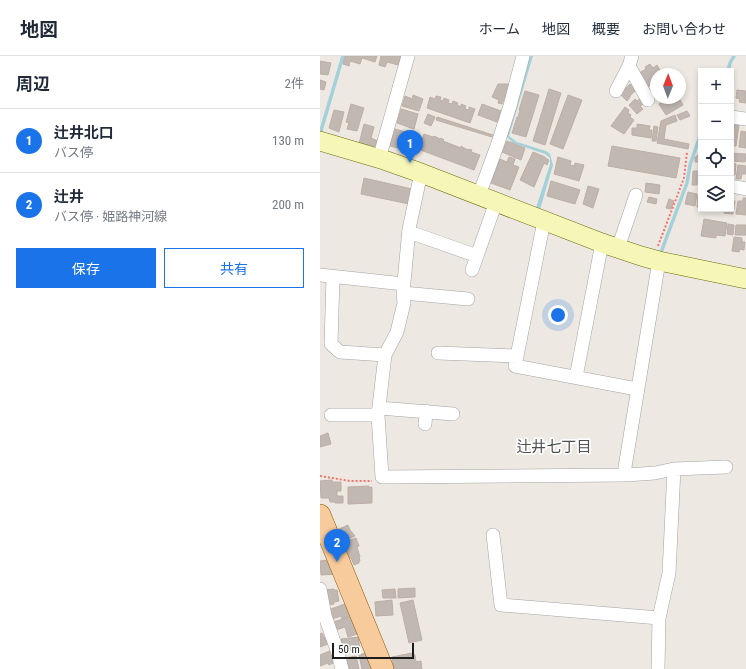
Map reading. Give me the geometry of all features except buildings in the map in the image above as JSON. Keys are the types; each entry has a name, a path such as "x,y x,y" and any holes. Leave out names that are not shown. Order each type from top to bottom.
{"main road":[{"path":"320,515 383,669"}],"street":[{"path":"379,159 408,56"},
{"path":"472,270 477,256 497,146 524,56"},
{"path":"616,91 630,59 640,56"},
{"path":"630,59 648,100"},
{"path":"734,117 746,119"},
{"path":"320,141 421,173 610,246 656,260 746,279"},
{"path":"421,173 409,229 404,303 397,332 385,355 378,411 382,477 626,475 655,473 674,469 726,467"},
{"path":"734,186 746,188"},
{"path":"576,377 610,246 636,196"},
{"path":"544,221 515,366 637,389"},
{"path":"415,234 477,256"},
{"path":"626,475 625,467 656,260"},
{"path":"385,355 340,352 331,344 326,276 468,299"},
{"path":"438,353 517,356"},
{"path":"331,415 378,411 425,418 453,414"},
{"path":"658,669 659,618 669,573 674,469"},
{"path":"493,535 501,605 659,618"},
{"path":"320,589 325,616 342,669"}],"path":[{"path":"656,260 684,178 687,152"},
{"path":"320,476 350,481 376,480 382,477"}],"water":[{"path":"529,56 533,56 509,136 517,142 546,151 550,154 553,165 539,213 535,211 550,164 550,158 545,154 513,143 507,137"}],"waterway":[{"path":"320,134 343,56"},
{"path":"729,68 734,56"},
{"path":"660,255 687,183 690,165 699,140"}],"place":[{"name":"辻井北口","path":"410,163"},
{"name":"辻井","path":"337,562"}],"district":[{"name":"辻井七丁目","path":"554,447"}]}
